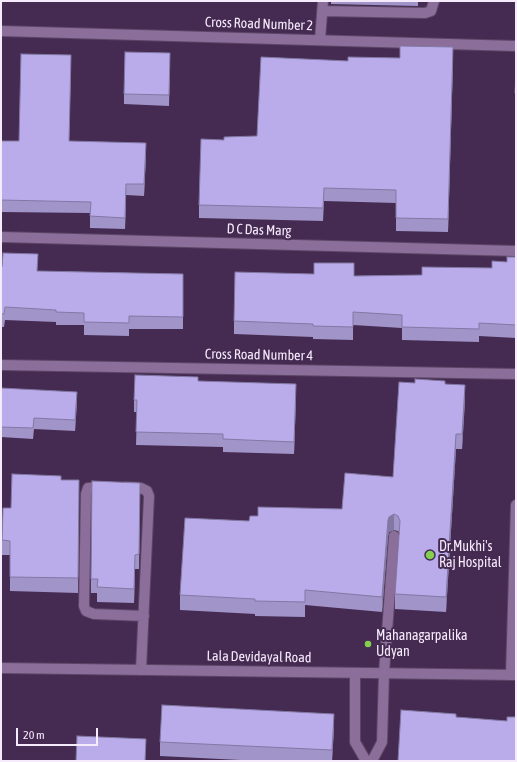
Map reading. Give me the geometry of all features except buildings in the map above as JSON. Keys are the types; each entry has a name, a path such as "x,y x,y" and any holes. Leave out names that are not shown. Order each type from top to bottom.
{"street":[{"path":"320,40 322,6 425,12 431,11 434,1"},
{"name":"Cross Road Number 2","path":"1,31 516,46"},
{"name":"D C Das Marg","path":"1,237 516,251"},
{"name":"Cross Road Number 4","path":"1,365 516,374"},
{"path":"141,670 144,616 149,496 147,491 141,488 95,486 88,488 86,494 84,606 86,611 94,614 144,616"},
{"path":"514,675 516,506"},
{"path":"372,761 382,742 384,673 394,536"},
{"name":"Lala Devidayal Road","path":"1,668 514,675"},
{"path":"355,673 355,742 366,761"}],"place":[{"name":"Dr.Mukhi's Raj Hospital","path":"430,555"},
{"name":"Mahanagarpalika Udyan","path":"368,644"}]}
